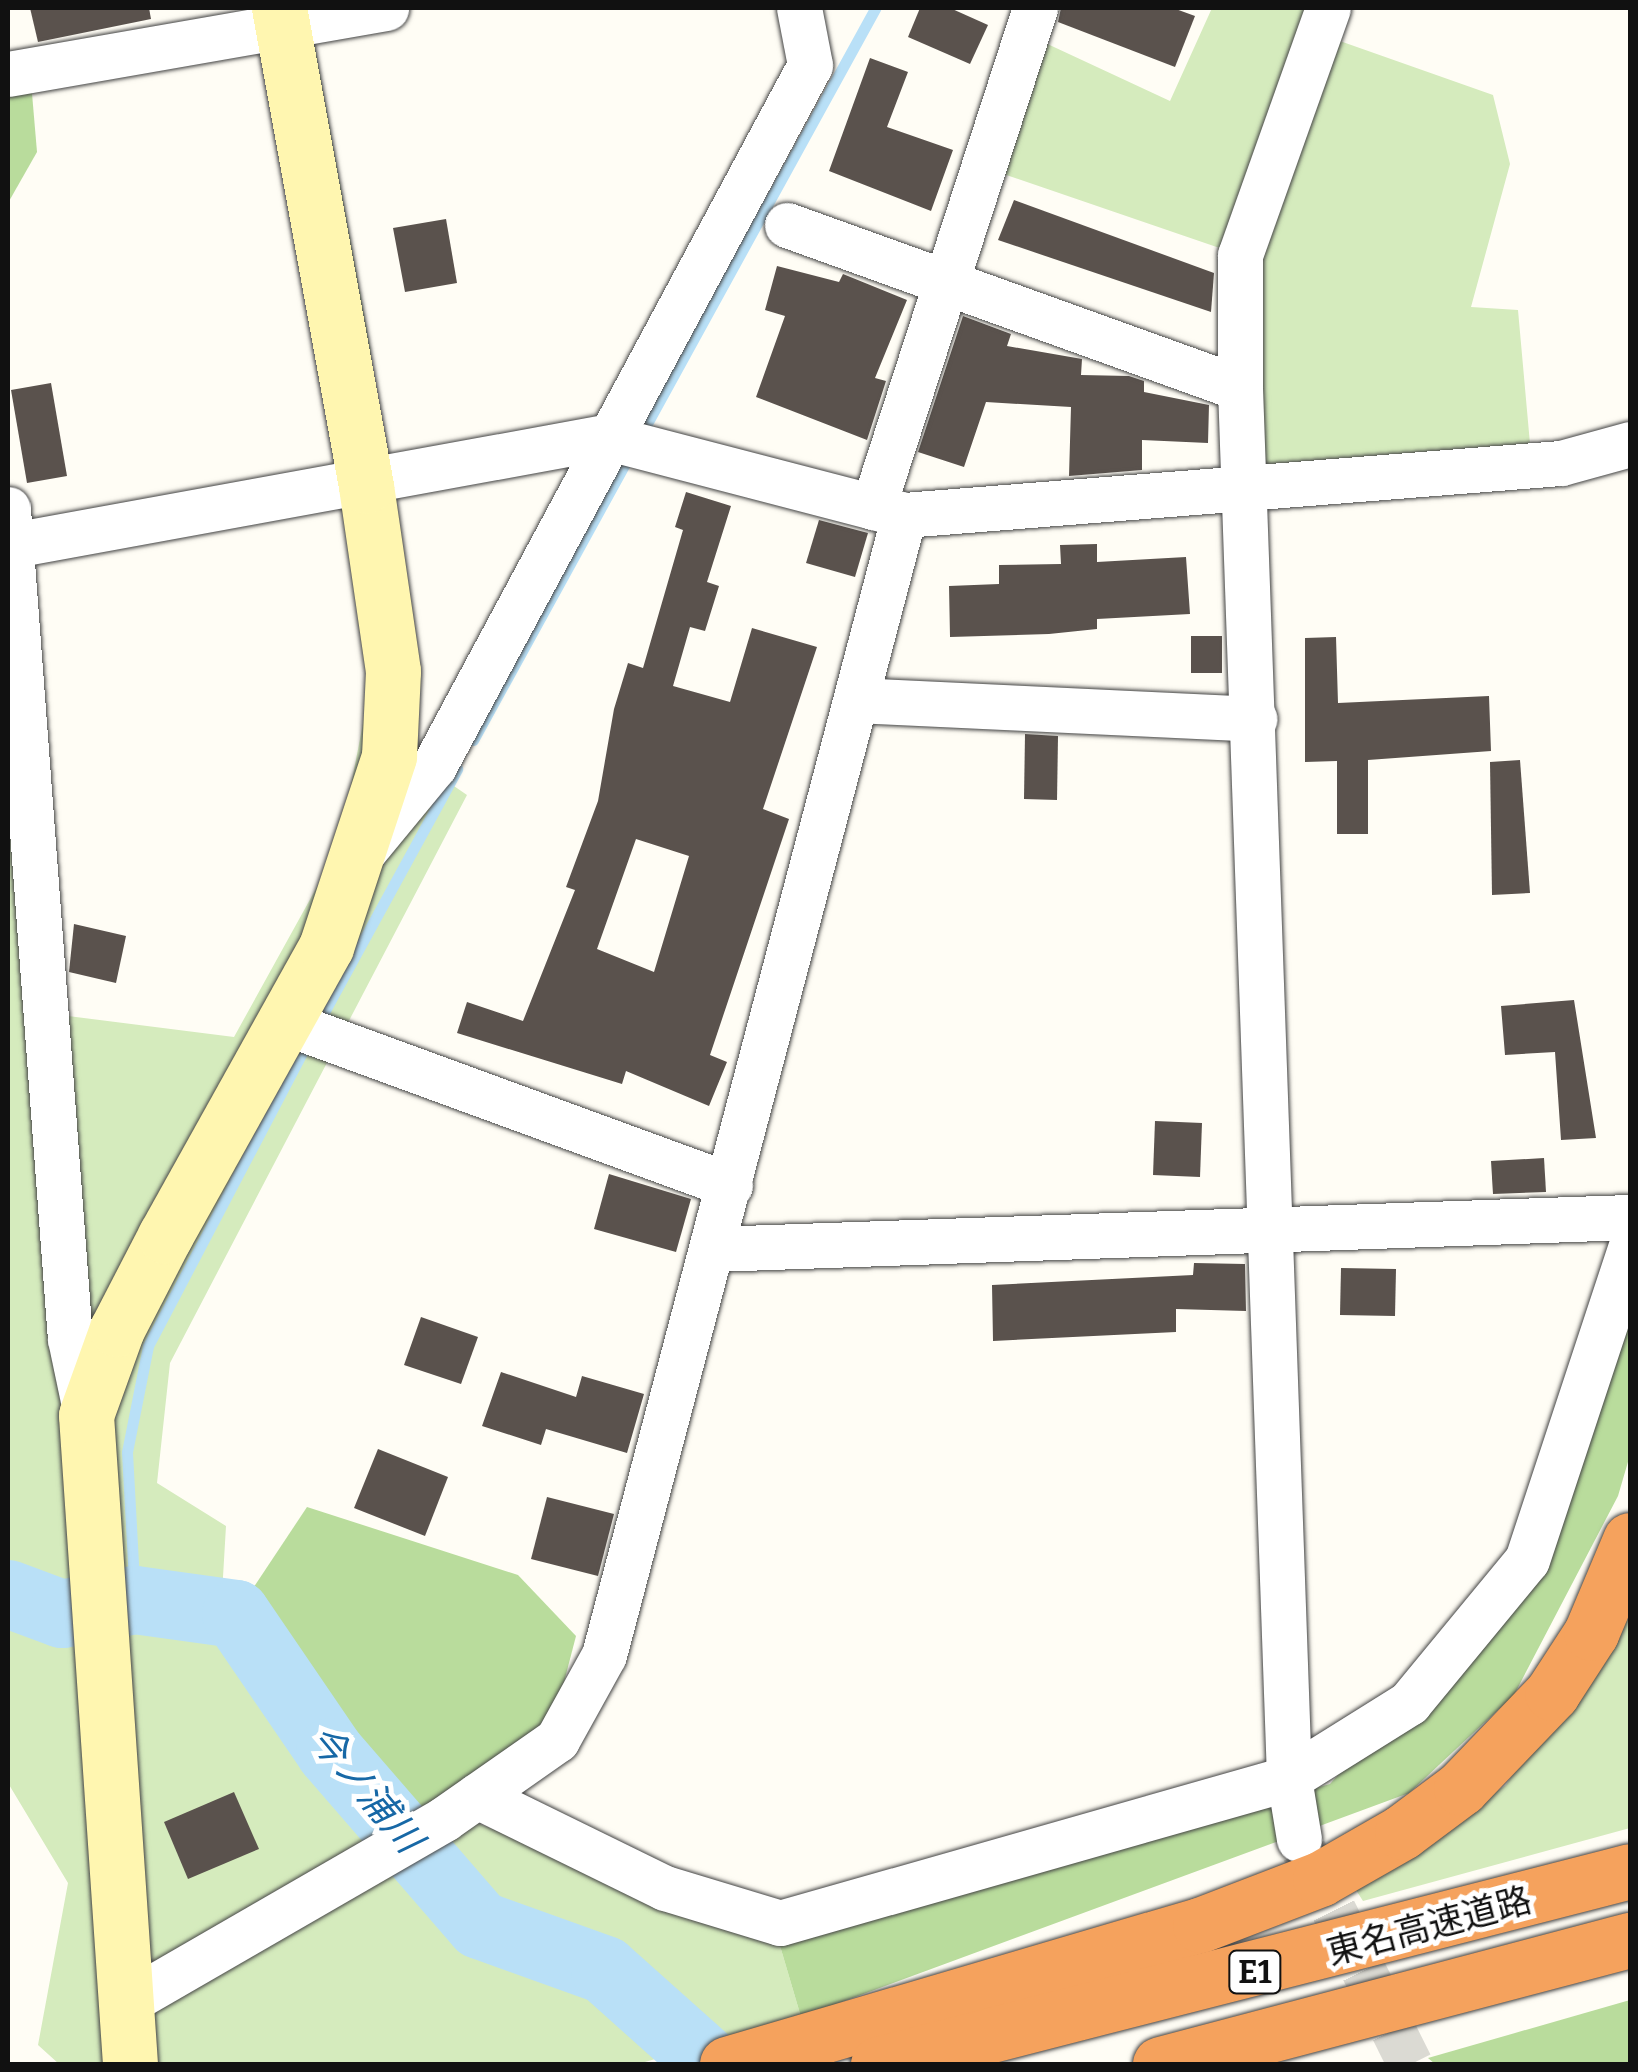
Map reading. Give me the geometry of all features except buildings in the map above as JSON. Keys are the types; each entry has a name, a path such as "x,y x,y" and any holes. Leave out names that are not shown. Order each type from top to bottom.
{"highway":[{"path":"727,2064 828,2038 1200,1924 1320,1879 1402,1832 1460,1788 1552,1694 1591,1633 1630,1540"},
{"name":"東名高速道路","path":"878,2064 1630,1872"},
{"name":"東名高速道路","path":"1160,2064 1630,1940"}],"street":[{"path":"8,74 281,17 386,8"},
{"path":"363,852 434,766 605,437 810,65 799,8"},
{"path":"129,2000 461,1807 556,1740 604,1654 856,700 888,511 945,285 1035,8"},
{"path":"1299,1839 1289,1778 1248,488 1240,388 1240,254 1328,8"},
{"path":"86,1414 117,1328 326,947 363,852 389,756 393,671 366,486 281,17"},
{"path":"787,225 1240,388"},
{"path":"130,2064 129,2000 90,1540 86,1414 70,1339 10,527 366,486 605,437 888,511 1561,463 1630,444"},
{"path":"856,700 1255,719"},
{"path":"284,1022 730,1185"},
{"path":"713,1249 1630,1217"},
{"path":"461,1807 665,1888 780,1923 1289,1778 1409,1703 1472,1636 1528,1560 1630,1249"}],"green space":[{"path":"308,8 370,345 419,762 467,795 170,1363 157,1483 226,1526 222,1594 422,1858 477,1823 778,1939 801,2017 638,2064 59,2064 38,2045 68,1883 8,1783 8,543 68,1016 234,1037 339,847 373,672"},
{"path":"1212,8 1328,8 1320,34 1493,95 1510,164 1471,307 1518,310 1531,455 1248,488 1240,255 983,167 1026,34 1170,101"},
{"path":"30,70 37,152 8,203 8,74"},
{"path":"1630,1254 1630,1455 1618,1496 1514,1695 1409,1793 801,2017 778,1939 1330,1784 1527,1560"},
{"path":"307,1507 518,1575 576,1636 551,1732 446,1801 385,1817 236,1614"},
{"path":"1630,1593 1630,1828 1363,1901 1356,1890 1506,1785"},
{"path":"1630,2000 1630,2064 1435,2064 1428,2058"}],"waterway":[{"path":"639,438 875,8"},
{"path":"473,740 630,454"},
{"path":"317,1025 457,769"},
{"path":"135,1600 127,1452 148,1346 308,1041"},
{"name":"今ノ浦川","path":"8,1594 62,1614 135,1600 236,1614 330,1752 480,1925 605,1970 710,2064"}],"tunnel":[{"path":"1304,1850 1410,2064"}]}
